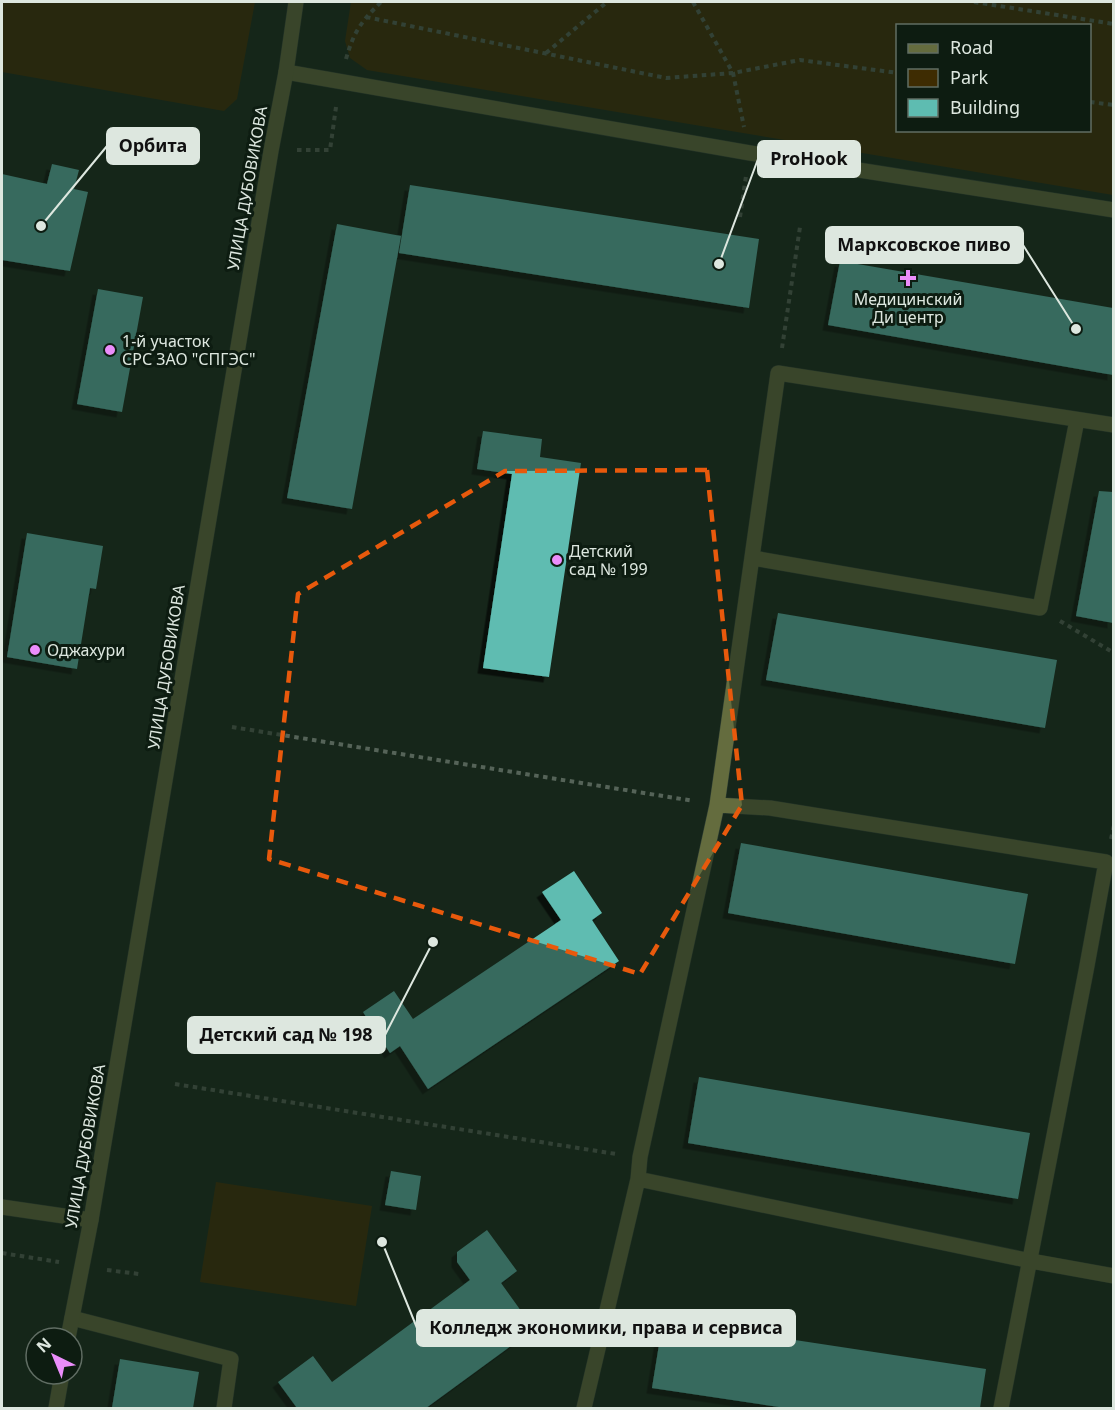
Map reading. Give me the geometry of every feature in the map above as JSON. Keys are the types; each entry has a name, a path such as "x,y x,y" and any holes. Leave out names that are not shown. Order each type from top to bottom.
{"street":[{"name":"УЛИЦА ДУБОВИКОВА","path":"70,1326 91,1220 296,2"},
{"path":"286,72 750,153 1113,210"},
{"path":"584,1408 638,1179 640,1157 717,805 778,373 1113,425"},
{"path":"753,558 1040,608 1077,420"},
{"path":"717,805 770,808 1106,862 1108,885 1084,982 1001,1408"},
{"path":"638,1179 1113,1276"},
{"path":"2,1207 91,1220"},
{"path":"72,1318 231,1359 224,1408"},
{"path":"56,1408 60,1386"}],"path":[{"path":"271,151 330,150 339,81 353,37 366,17 381,2"},
{"path":"545,53 607,2"},
{"path":"693,2 733,73 750,153 740,217"},
{"path":"974,2 1113,24"},
{"path":"366,17 666,78 733,73 800,60 896,73"},
{"path":"1091,102 1113,105"},
{"path":"778,373 800,227"},
{"path":"1040,608 1113,653"},
{"path":"232,727 717,805"},
{"path":"175,1084 640,1157"}],"highlighted area":[{"path":"707,470 742,805 640,974 269,859 298,594 505,471"}],"green space":[{"path":"2,2 255,2 237,99 224,111 2,72"},
{"path":"351,2 1113,2 1113,195 367,70 350,58 345,41"},
{"path":"216,1182 372,1206 356,1306 200,1282"}],"building":[{"path":"52,164 79,170 74,189 88,192 70,271 2,260 2,174 47,184"},
{"path":"410,185 759,239 749,308 399,253"},
{"path":"337,224 401,236 352,509 287,498"},
{"path":"840,261 1113,308 1113,375 828,325"},
{"name":"1-й участок СРС ЗАО \"СПГЭС\"","path":"98,289 143,297 122,412 77,404"},
{"path":"483,431 542,439 540,457 581,463 549,677 483,668 512,474 477,469"},
{"path":"1099,491 1113,492 1113,623 1076,616"},
{"path":"27,533 103,546 96,589 90,588 77,669 7,657"},
{"path":"778,613 1057,660 1045,728 766,680"},
{"path":"741,843 1028,894 1015,964 728,913"},
{"path":"574,871 602,913 592,920 619,961 428,1089 400,1046 390,1053 363,1012 394,991 413,1019 561,920 542,892"},
{"path":"699,1077 1030,1133 1018,1199 688,1143"},
{"path":"391,1171 421,1176 416,1210 385,1205"},
{"path":"487,1230 517,1271 501,1283 534,1329 426,1408 297,1408 278,1382 313,1356 332,1382 470,1280 457,1262 457,1252"},
{"path":"663,1320 986,1369 980,1408 786,1408 652,1388"},
{"path":"120,1359 199,1372 193,1408 112,1408"}],"place":[{"name":"Орбита","path":"41,226"},
{"name":"ProHook","path":"719,264"},
{"name":"Медицинский Ди центр","path":"908,278"},
{"name":"Марксовское пиво","path":"1076,329"},
{"name":"1-й участок СРС ЗАО \"СПГЭС\"","path":"110,350"},
{"name":"Детский сад № 199","path":"557,560"},
{"name":"Оджахури","path":"35,650"},
{"name":"Детский сад № 198","path":"433,942"},
{"name":"Колледж экономики, права и сервиса","path":"382,1242"}]}
